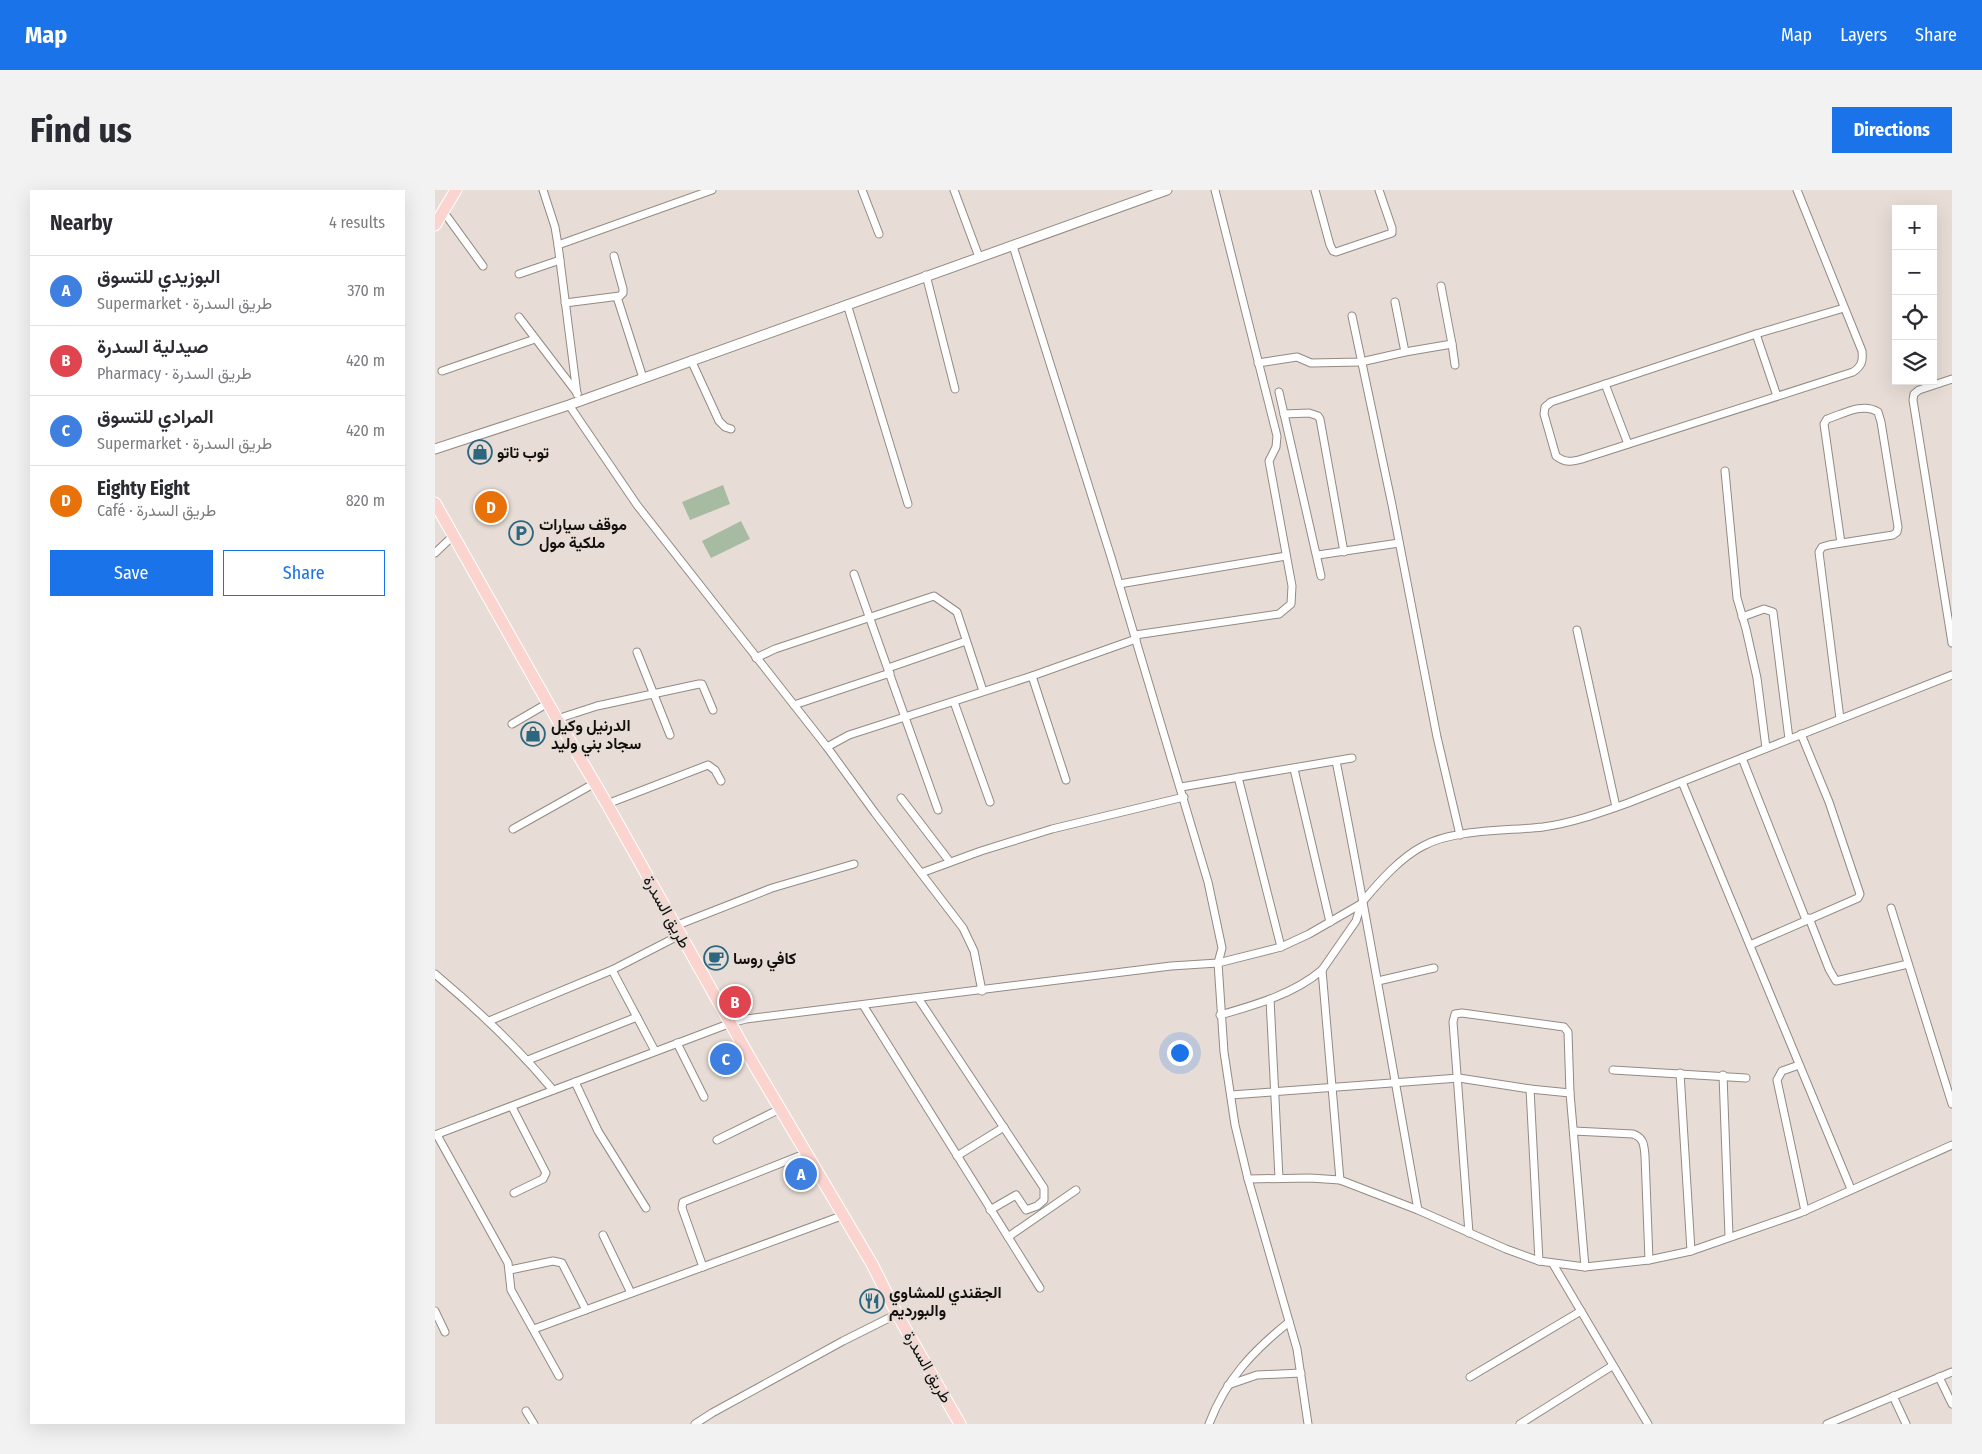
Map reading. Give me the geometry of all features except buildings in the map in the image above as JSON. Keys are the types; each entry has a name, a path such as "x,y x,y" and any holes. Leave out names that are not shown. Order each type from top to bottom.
{"main road":[{"path":"435,225 456,190"},
{"name":"طريق السدرة","path":"435,503 607,804 677,931 843,1215 960,1424"}],"street":[{"path":"543,190 559,244 565,303 579,397"},
{"path":"559,244 712,190"},
{"path":"862,190 879,234"},
{"path":"954,190 979,257"},
{"path":"435,449 569,404 579,397 643,378 1013,246 1155,192 1167,190"},
{"path":"827,747 849,736 1032,676 1135,637 1279,614 1291,604 1292,597 1286,556 1269,462 1277,447 1277,436 1215,190"},
{"path":"1315,190 1330,245 1333,251 1336,252 1391,233 1392,228 1379,190"},
{"path":"1797,190 1862,351 1863,361 1859,368 1853,372 1570,462 1561,460 1557,456 1544,414 1545,407 1551,402 1756,334 1844,308"},
{"path":"443,212 483,266"},
{"path":"1013,246 1119,584 1206,874 1222,948 1218,963 1220,1015 1235,1126 1248,1179 1289,1322 1301,1373 1308,1424"},
{"path":"565,303 617,297 623,293 614,256"},
{"path":"519,274 560,260"},
{"path":"926,276 955,389"},
{"path":"1441,286 1455,365"},
{"path":"617,297 643,378"},
{"path":"1395,302 1405,352"},
{"path":"847,304 908,504"},
{"path":"1352,316 1437,737 1460,835"},
{"path":"519,317 579,397"},
{"path":"1756,334 1777,396"},
{"path":"442,371 535,339"},
{"path":"1258,363 1297,357 1311,363 1361,362 1452,344"},
{"path":"691,360 719,421 725,427 731,429"},
{"path":"1952,379 1919,390 1913,394 1913,400 1952,642"},
{"path":"1605,384 1628,444"},
{"path":"1279,392 1318,555 1321,576"},
{"path":"569,404 637,505 827,747 963,928 974,952 982,991"},
{"path":"1840,719 1818,559 1822,547 1893,535 1897,532 1898,528 1881,422 1878,412 1872,408 1865,407 1827,419 1824,424 1841,543"},
{"path":"1284,414 1309,413 1319,416 1343,552"},
{"path":"1725,471 1735,584 1757,678 1766,748"},
{"path":"435,553 454,535"},
{"path":"1318,555 1399,543"},
{"path":"1119,584 1286,556"},
{"path":"854,574 938,810"},
{"path":"756,658 775,649 934,596 941,599 957,612 983,691"},
{"path":"1743,617 1764,610 1773,612 1789,739"},
{"path":"1577,630 1616,807"},
{"path":"794,705 966,641"},
{"path":"637,652 670,735"},
{"path":"559,1376 511,1290 510,1270 505,1257 436,1135 655,1051 746,1019 1171,966 1218,963 1281,947 1330,922 1363,902 1406,857 1433,841 1460,835 1560,824 1616,807 1952,675"},
{"path":"1032,676 1066,780"},
{"path":"557,719 597,706 702,684 713,710"},
{"path":"954,702 990,802"},
{"path":"513,724 548,703"},
{"path":"1749,945 1858,898 1860,894 1829,802 1801,734"},
{"path":"1181,787 1352,758"},
{"path":"1742,758 1829,969 1836,981 1908,964"},
{"path":"1336,761 1378,981 1418,1210"},
{"path":"607,804 691,770 708,766 715,770 721,781"},
{"path":"1294,769 1330,922"},
{"path":"1238,777 1281,947"},
{"path":"1682,782 1851,1189"},
{"path":"513,829 595,783"},
{"path":"921,873 1052,829 1184,797"},
{"path":"901,798 950,862"},
{"path":"489,1021 612,970 677,931 772,888 854,864"},
{"path":"1220,1015 1271,998 1297,986 1322,970 1356,921 1363,902"},
{"path":"1891,908 1952,1104"},
{"path":"1378,981 1435,968"},
{"path":"612,970 655,1051"},
{"path":"1322,970 1340,1180"},
{"path":"435,974 489,1021 528,1060 553,1090"},
{"path":"918,998 1045,1188 1045,1196 1042,1203 1026,1210 1015,1194 990,1210"},
{"path":"1271,998 1279,1178"},
{"path":"863,1005 1040,1288"},
{"path":"1469,1232 1459,1078 1453,1022 1455,1014 1462,1013 1564,1027 1568,1032 1573,1130 1585,1267"},
{"path":"528,1060 637,1017"},
{"path":"677,1043 704,1097"},
{"path":"1799,1065 1782,1071 1777,1080 1805,1211"},
{"path":"1613,1070 1723,1075 1746,1078"},
{"path":"1680,1073 1691,1250"},
{"path":"1723,1075 1729,1236"},
{"path":"1231,1096 1459,1078 1571,1093"},
{"path":"575,1082 599,1131 646,1208"},
{"path":"1530,1089 1539,1261"},
{"path":"512,1107 546,1173 543,1179 514,1193"},
{"path":"717,1140 780,1109"},
{"path":"957,1156 1004,1127"},
{"path":"1573,1130 1633,1134 1640,1137 1643,1141 1649,1260"},
{"path":"1248,1179 1340,1180 1418,1210 1505,1249 1539,1261 1585,1267 1649,1260 1691,1250 1805,1211 1952,1145"},
{"path":"703,1267 682,1208 684,1201 807,1153"},
{"path":"1008,1236 1076,1190"},
{"path":"534,1329 843,1215"},
{"path":"603,1235 631,1293"},
{"path":"510,1270 553,1261 562,1263 585,1310"},
{"path":"1553,1264 1648,1424"},
{"path":"435,1311 445,1332"},
{"path":"1470,1377 1581,1311"},
{"path":"695,1424 720,1408 819,1354 897,1314"},
{"path":"1209,1424 1216,1405 1241,1367 1262,1344 1289,1322"},
{"path":"1520,1424 1612,1366"},
{"path":"1827,1424 1845,1421 1893,1396 1952,1372"},
{"path":"1228,1385 1257,1375 1301,1373"},
{"path":"1939,1377 1952,1404"},
{"path":"1893,1396 1906,1424"},
{"path":"526,1411 534,1424"}],"green space":[{"path":"723,485 730,504 690,520 682,502"},
{"path":"741,521 750,539 711,558 702,541"}],"place":[{"name":"توب تاتو","path":"480,452"},
{"name":"Eighty Eight","path":"491,507"},
{"name":"موقف سيارات ملكية مول","path":"521,533"},
{"name":"الدرنيل وكيل سجاد بني وليد","path":"533,734"},
{"name":"كافي روسا","path":"716,958"},
{"name":"صيدلية السدرة","path":"735,1002"},
{"name":"المرادي للتسوق","path":"726,1059"},
{"name":"البوزيدي للتسوق","path":"801,1174"},
{"name":"الجقندي للمشاوي والبورديم","path":"872,1301"}]}
